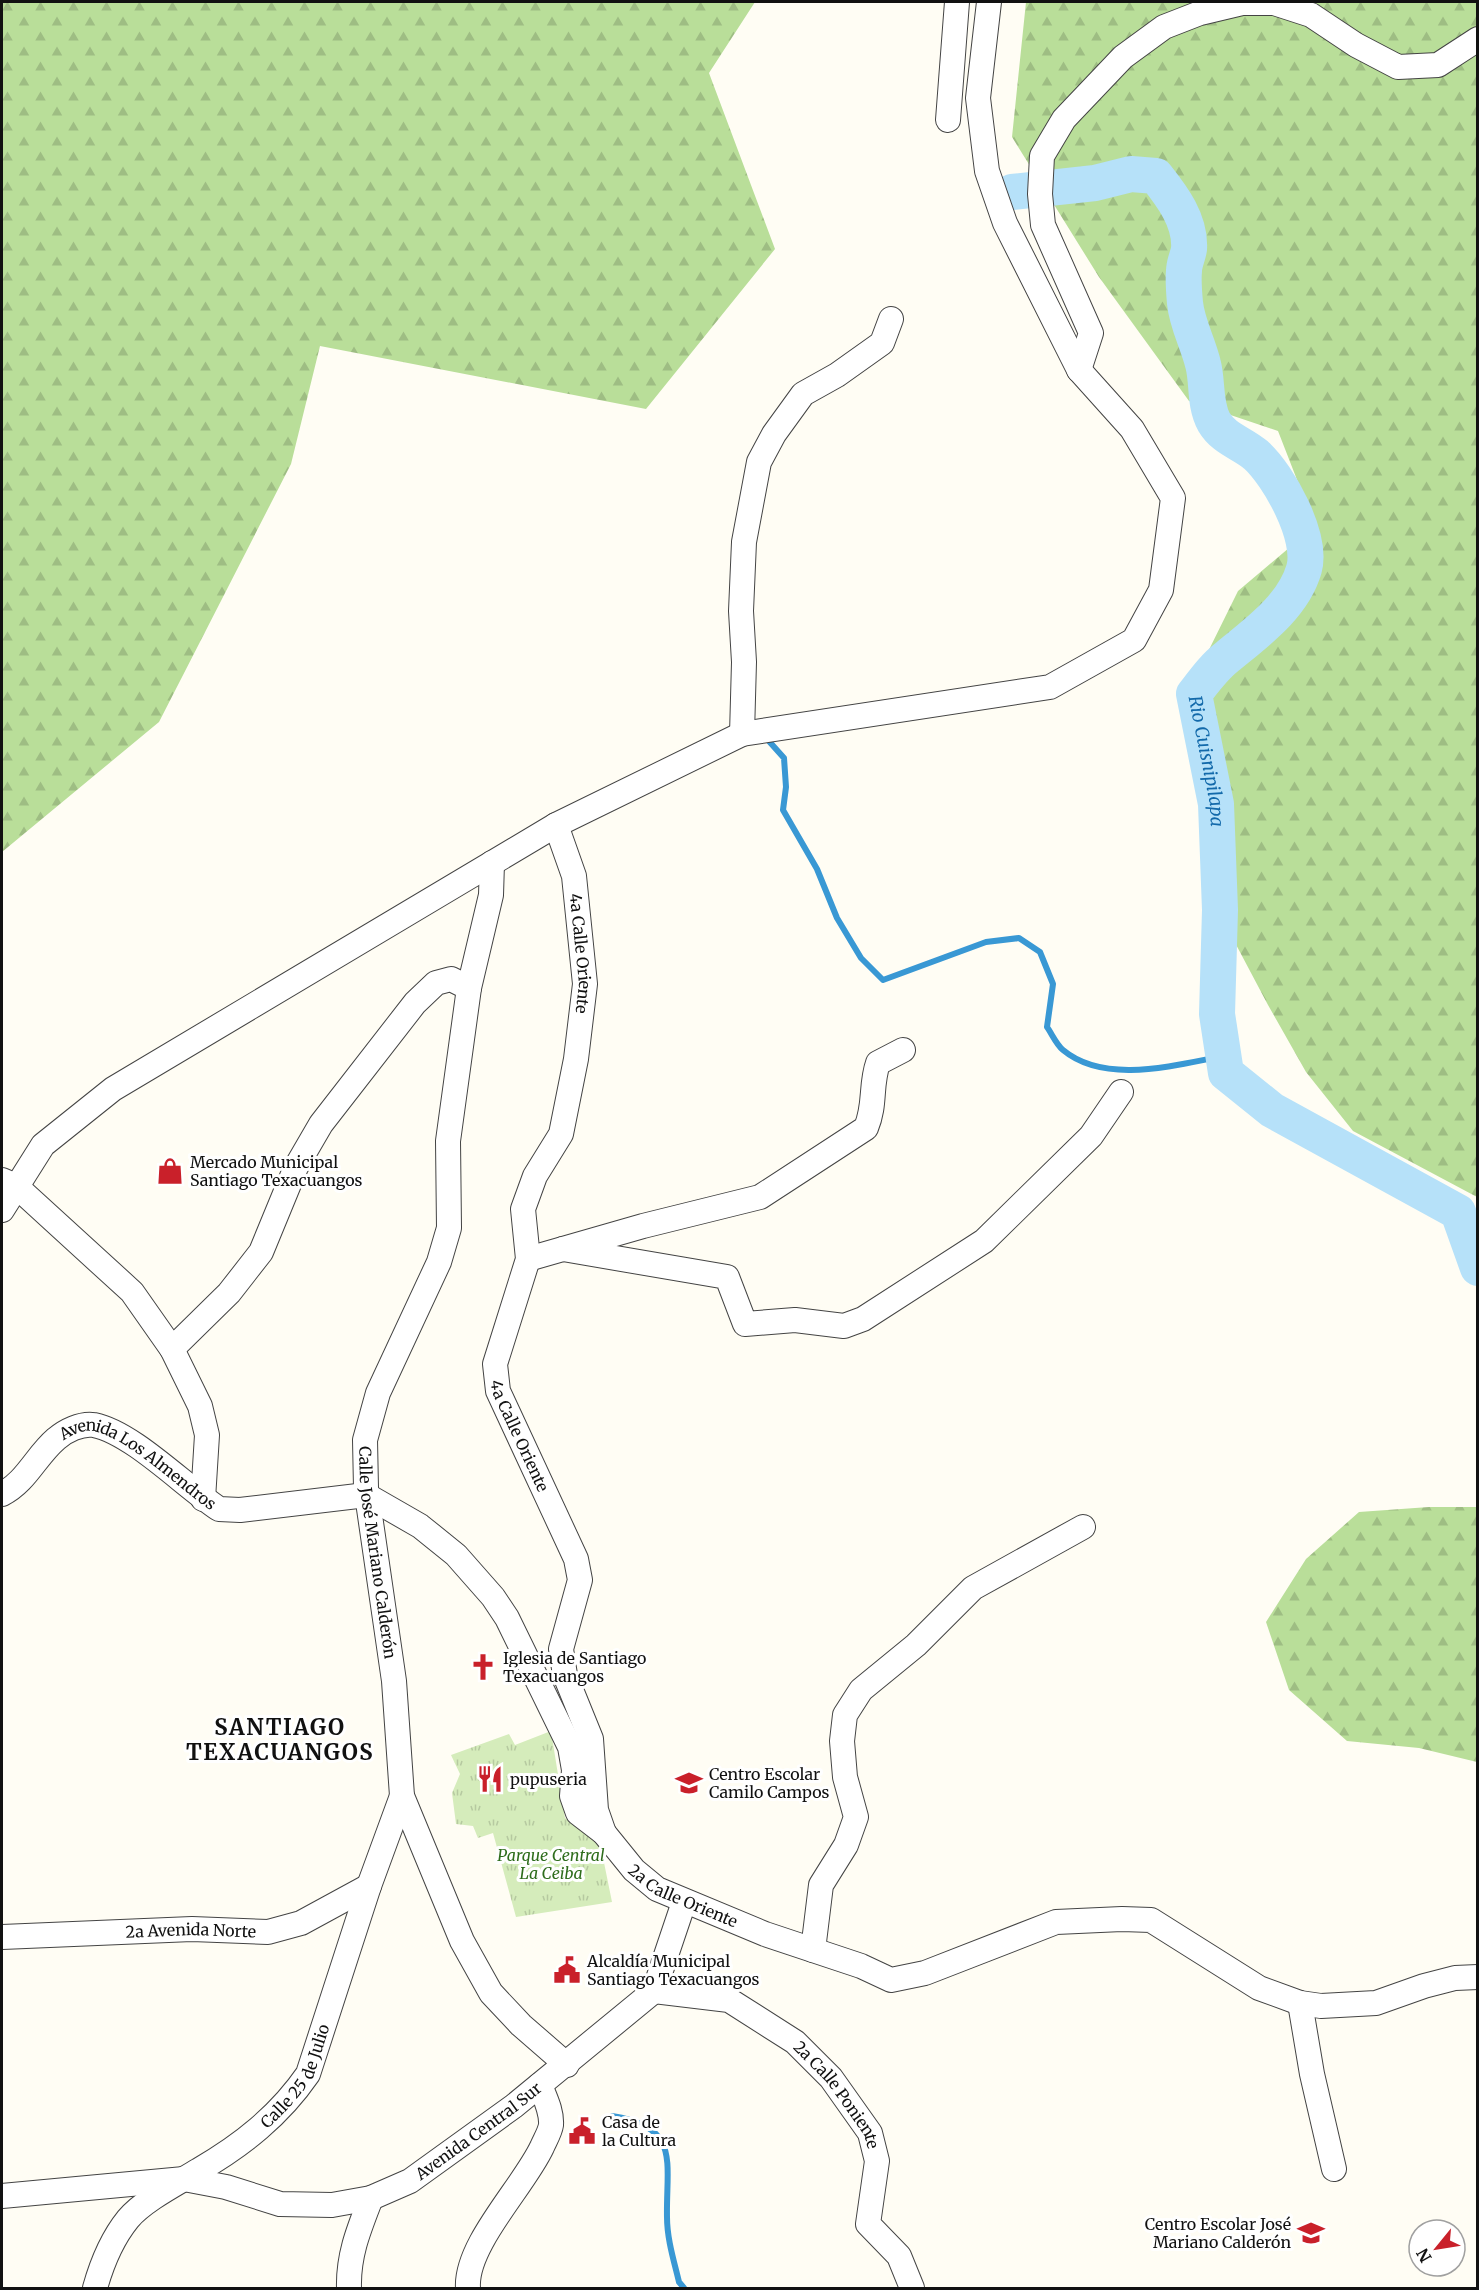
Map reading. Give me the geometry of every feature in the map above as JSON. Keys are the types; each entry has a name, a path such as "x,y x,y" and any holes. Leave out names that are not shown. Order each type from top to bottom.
{"street":[{"path":"948,120 957,2"},
{"path":"2,1210 9,1183 43,1144 113,1089 556,825 742,734 1050,687 1134,640 1161,590 1173,498 1132,429 1079,370 1005,223 987,171 978,98 989,2"},
{"path":"1079,370 1091,333 1043,225 1040,186 1042,156 1064,119 1123,57 1164,27 1200,13 1242,3 1274,3 1311,15 1356,45 1398,67 1438,65 1478,39"},
{"path":"742,734 744,662 741,610 744,542 759,462 774,434 803,394 837,375 882,343 891,319"},
{"name":"4a Calle Oriente","path":"556,825 574,876 585,984 576,1059 561,1134 536,1176 523,1209 528,1259 495,1364 498,1391 576,1558 579,1580 561,1649 565,1675 591,1739 596,1810 604,1833"},
{"name":"Calle José Mariano Calderón","path":"492,863 491,895 469,988 448,1141 449,1228 439,1262 378,1393 365,1440 366,1495 394,1681 402,1796 462,1941 491,1993 520,2025 567,2065"},
{"path":"172,1349 229,1293 261,1252 296,1167 321,1124 415,1003 436,983 451,979 469,988"},
{"path":"528,1259 643,1226 760,1197 795,1177 843,1141 866,1128 873,1111 874,1075 878,1063 903,1050"},
{"path":"563,1249 727,1277 745,1324 795,1320 844,1326 873,1313 984,1241 1091,1136 1121,1092"},
{"path":"9,1183 132,1292 172,1349 200,1406 207,1435 202,1499"},
{"name":"Avenida Los Almendros","path":"2,1494 13,1488 56,1439 74,1427 92,1425 115,1433 202,1499 219,1509 240,1510 366,1495"},
{"name":"2a Calle Oriente","path":"366,1495 420,1526 456,1555 493,1597 507,1618 570,1747 574,1770 572,1796 578,1813 604,1833 634,1870 657,1889 684,1902 891,1980 925,1973 1056,1922 1084,1919 1151,1920 1259,1988 1300,2003 1321,2006 1376,2003 1455,1978 1478,1977"},
{"path":"813,1950 821,1885 846,1845 856,1817 845,1777 842,1741 845,1715 850,1707 861,1690 916,1645 973,1588 1083,1527"},
{"name":"Calle 25 de Julio","path":"95,2289 103,2259 129,2218 260,2130 290,2101 308,2074 369,1886 402,1796"},
{"name":"2a Avenida Norte","path":"2,1936 192,1929 268,1932 301,1923 369,1886"},
{"path":"654,1991 684,1902"},
{"name":"Avenida Central Sur","path":"184,2179 226,2187 280,2204 332,2205 371,2198 410,2181 567,2065 654,1991"},
{"name":"2a Calle Poniente","path":"654,1991 729,2000 795,2042 831,2078 870,2133 877,2161 868,2224 899,2256 912,2289"},
{"path":"1300,2003 1312,2074 1334,2169"},
{"path":"468,2289 473,2263 488,2230 538,2155 551,2127 549,2107 540,2085"},
{"path":"2,2196 184,2179"},
{"path":"350,2289 349,2270 353,2243 371,2198"}],"green space":[{"path":"2,2 755,2 709,73 775,249 646,409 320,346 291,464 159,722 2,852"},
{"path":"1026,2 1477,2 1477,1197 1353,1131 1306,1072 1232,937 1234,818 1196,676 1238,591 1315,526 1278,431 1189,401 1099,277 1012,137"},
{"path":"1429,1507 1477,1507 1477,1762 1419,1748 1347,1741 1289,1690 1266,1622 1306,1559 1359,1512"},
{"name":"Parque Central La Ceiba","path":"551,1731 565,1818 599,1838 612,1902 516,1917 493,1833 478,1838 473,1826 456,1824 452,1793 460,1774 451,1755 509,1734 515,1745"}],"waterway":[{"name":"Rio Cuisnipilapa","path":"1012,192 1095,183 1131,174 1156,176 1174,201 1187,229 1189,249 1184,268 1185,303 1203,364 1211,415 1223,433 1256,455 1274,477 1292,508 1304,541 1304,569 1291,595 1261,629 1209,674 1194,694 1216,804 1220,910 1217,1014 1226,1073 1272,1110 1458,1212 1478,1268"},
{"path":"767,739 784,758 786,787 783,810 817,869 837,918 861,958 883,980 986,942 1019,938 1040,952 1053,984 1047,1027 1061,1048 1080,1061 1119,1070 1141,1070 1224,1056"},
{"path":"612,2116 634,2121 650,2129 659,2138 665,2150 668,2233 679,2282 684,2288"}],"place":[{"name":"Mercado Municipal Santiago Texacuangos","path":"170,1171"},
{"name":"Iglesia de Santiago Texacuangos","path":"483,1667"},
{"name":"pupuseria","path":"490,1779"},
{"name":"Centro Escolar Camilo Campos","path":"689,1783"},
{"name":"Alcaldía Municipal Santiago Texacuangos","path":"567,1970"},
{"name":"Casa de la Cultura","path":"582,2131"},
{"name":"Centro Escolar José Mariano Calderón","path":"1311,2233"}],"district":[{"name":"SANTIAGO TEXACUANGOS","path":"280,1740"}]}
